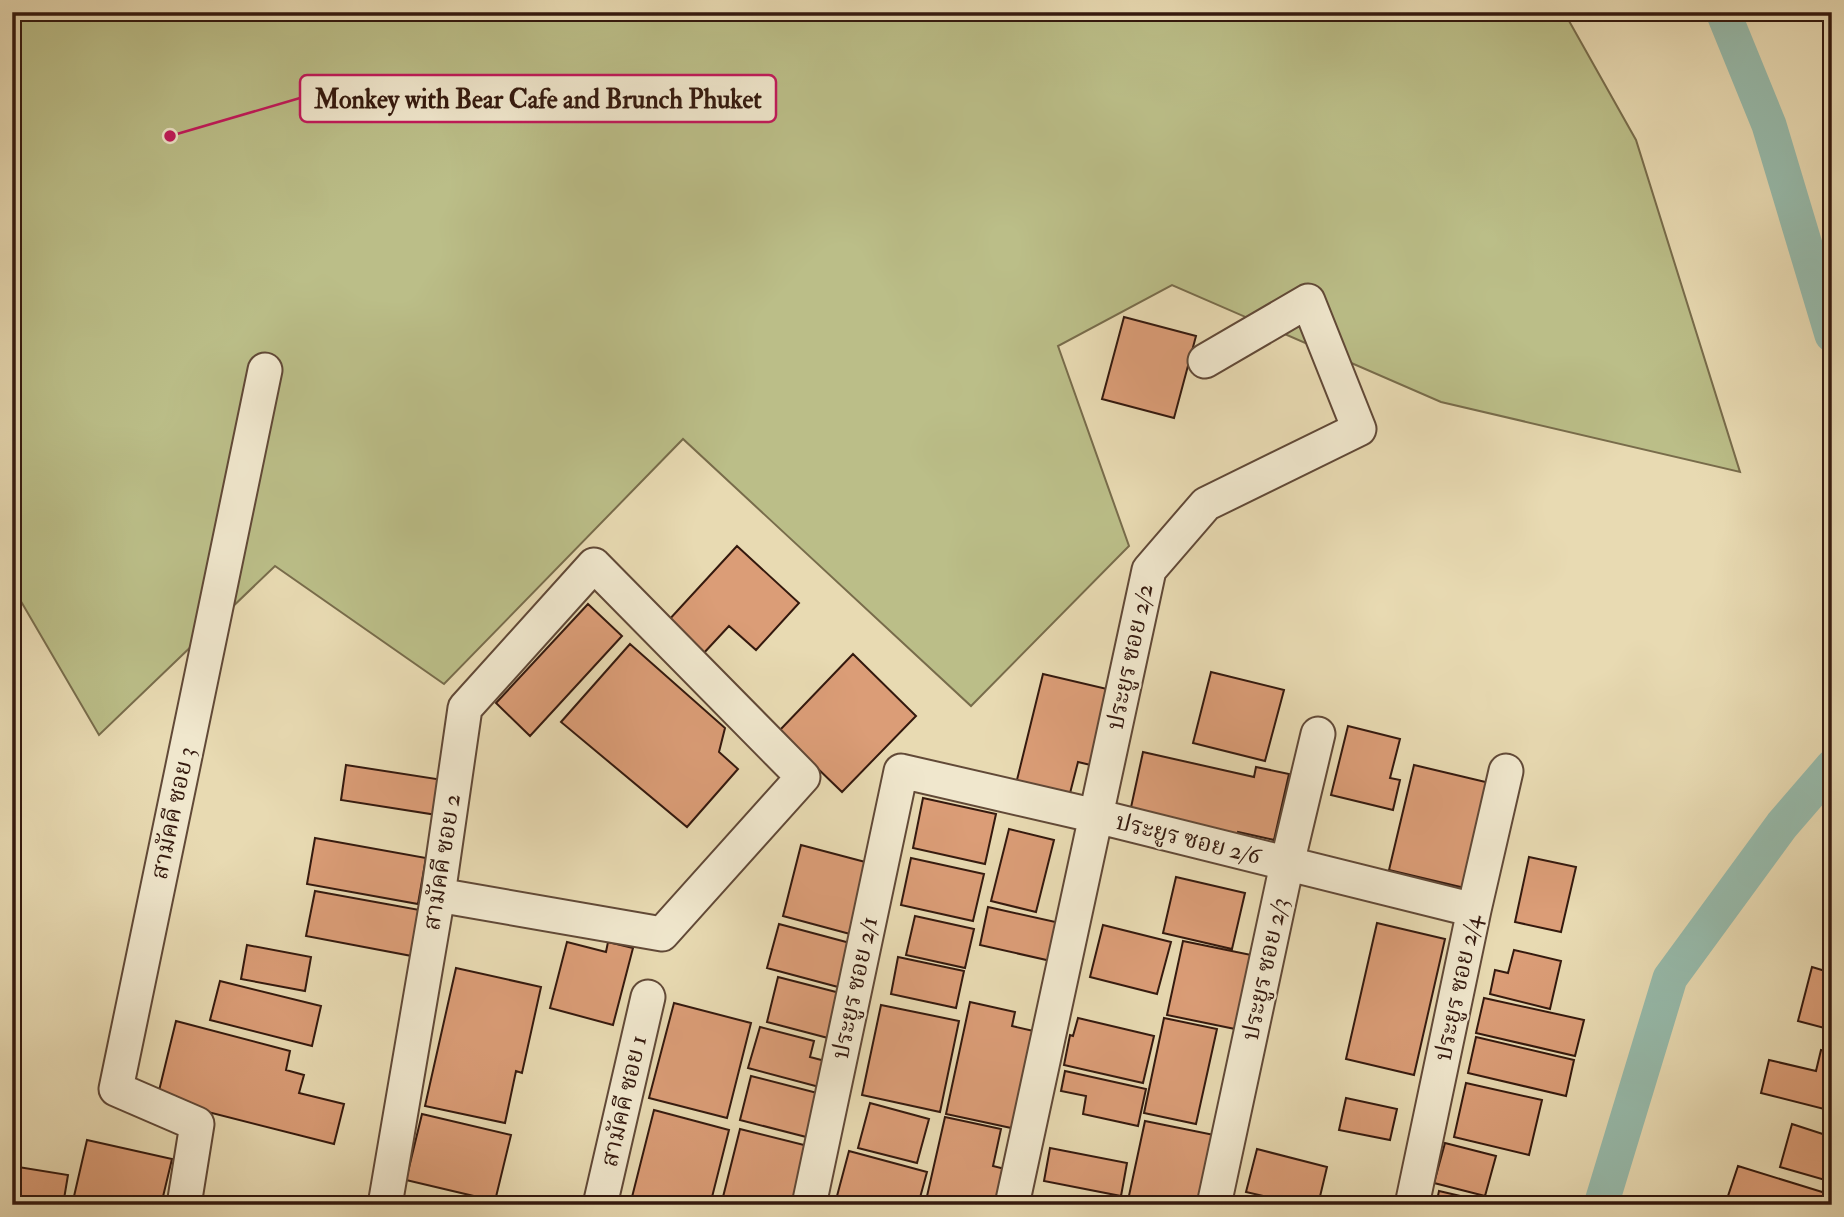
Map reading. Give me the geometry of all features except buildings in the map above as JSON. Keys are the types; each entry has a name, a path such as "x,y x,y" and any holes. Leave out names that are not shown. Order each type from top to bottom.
{"street":[{"name":"ประยูร ซอย 2/2","path":"1012,1205 1149,570 1206,504 1359,429 1308,301 1205,361"},
{"name":"สามัคคี ซอย 3","path":"184,1205 197,1124 116,1089 265,370"},
{"name":"สามัคคี ซอย 2","path":"385,1205 438,895 465,708 594,565 803,776 662,934 438,895"},
{"name":"ประยูร ซอย 2/3","path":"1214,1205 1287,864 1318,734"},
{"name":"ประยูร ซอย 2/6","path":"901,771 1096,816 1474,910"},
{"name":"ประยูร ซอย 2/1","path":"809,1205 901,771"},
{"name":"ประยูร ซอย 2/4","path":"1412,1205 1506,771"},
{"name":"สามัคคี ซอย 1","path":"600,1205 648,997"}],"green space":[{"path":"12,12 1564,12 1636,140 1740,472 1441,402 1172,285 1058,346 1129,546 971,706 683,439 444,684 275,566 99,735 12,586"}],"waterway":[{"path":"1723,12 1769,125 1832,335"},
{"path":"1601,1205 1670,978 1782,825 1832,767"}],"place":[{"name":"Monkey with Bear Cafe and Brunch Phuket","path":"170,136"}]}
